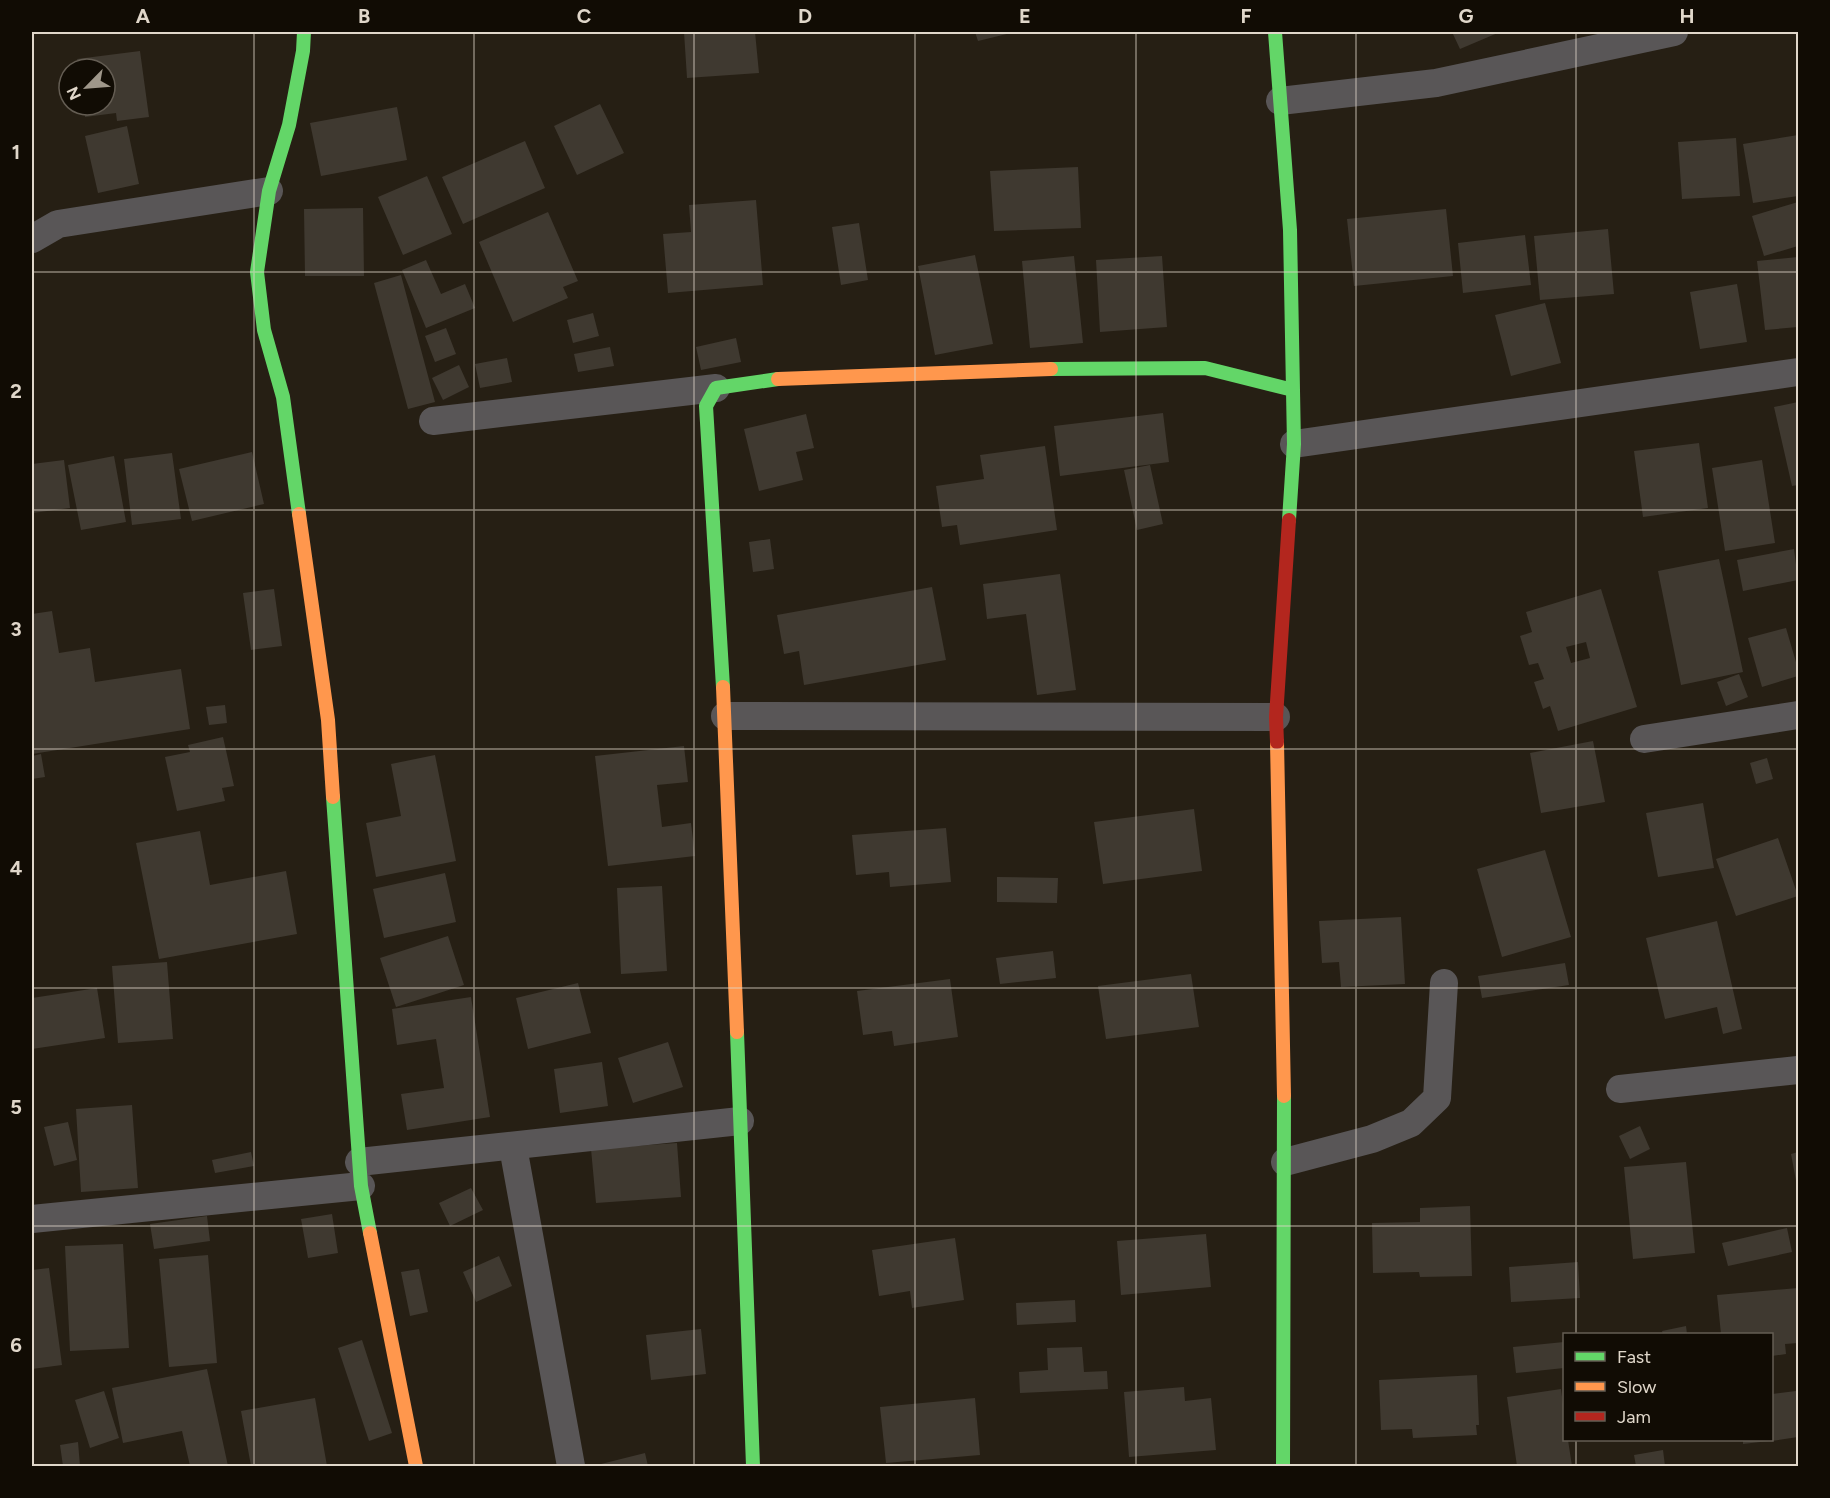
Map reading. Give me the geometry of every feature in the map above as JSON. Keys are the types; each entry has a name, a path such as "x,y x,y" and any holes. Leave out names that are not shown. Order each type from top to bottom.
{"street":[{"path":"304,32 303,51 289,125 269,191 257,272 264,330 283,397 328,720 360,1174 416,1467"},
{"path":"1275,32 1290,230 1294,444 1276,717 1285,1162 1283,1467"},
{"path":"1280,101 1436,83 1674,32"},
{"path":"32,239 58,224 269,191"},
{"path":"433,421 716,388 762,380 1020,369 1205,368 1293,390"},
{"path":"1294,444 1798,372"},
{"path":"716,388 706,406 724,716 753,1467"},
{"path":"1644,739 1798,715"},
{"path":"724,716 1276,717"},
{"path":"1285,1162 1372,1139 1411,1123 1437,1098 1444,983"},
{"path":"1620,1089 1798,1070"},
{"path":"32,1220 360,1174 513,1147 740,1121"},
{"path":"513,1147 571,1467"}],"building":[{"path":"684,32 755,32 759,73 687,78"},
{"path":"975,32 1015,32 978,41"},
{"path":"1452,32 1500,32 1460,49"},
{"path":"140,51 149,117 117,121 117,57 93,57"},
{"path":"600,104 624,153 577,175 554,126"},
{"path":"397,107 407,160 321,176 310,123"},
{"path":"127,126 139,184 98,193 85,136"},
{"path":"1798,135 1798,196 1753,203 1743,144"},
{"path":"1736,138 1740,196 1682,199 1678,142"},
{"path":"525,141 545,188 463,224 442,177"},
{"path":"1078,167 1081,228 994,231 990,171"},
{"path":"427,176 452,234 403,255 378,197"},
{"path":"756,200 763,285 668,293 663,234 691,232 689,205"},
{"path":"1798,202 1798,246 1764,256 1752,216"},
{"path":"363,208 364,276 305,276 304,209"},
{"path":"1446,209 1453,276 1354,286 1347,219"},
{"path":"548,212 578,281 563,287 568,298 513,322 479,242"},
{"path":"859,223 868,280 841,285 832,227"},
{"path":"1608,229 1614,294 1540,300 1534,236"},
{"path":"1525,235 1531,285 1463,293 1458,243"},
{"path":"975,255 993,344 935,355 918,266"},
{"path":"1074,256 1083,343 1030,348 1022,261"},
{"path":"1162,256 1167,327 1100,332 1096,260"},
{"path":"1798,257 1798,327 1765,330 1757,261"},
{"path":"426,260 441,294 465,284 475,308 426,328 402,270"},
{"path":"401,275 435,402 408,409 374,283"},
{"path":"1737,284 1747,342 1700,349 1690,292"},
{"path":"1545,303 1561,363 1511,376 1495,315"},
{"path":"593,313 599,336 573,343 567,320"},
{"path":"446,328 456,354 435,362 425,336"},
{"path":"736,338 741,362 701,370 696,347"},
{"path":"610,347 614,366 578,372 574,354"},
{"path":"507,358 512,382 480,388 475,364"},
{"path":"459,365 469,387 443,400 432,378"},
{"path":"1798,402 1798,485 1792,486 1774,407"},
{"path":"1163,413 1169,462 1060,476 1054,426"},
{"path":"806,414 814,448 796,452 803,480 759,491 744,429"},
{"path":"1699,443 1708,508 1643,517 1634,451"},
{"path":"1045,446 1057,530 960,545 957,525 942,527 936,486 984,479 980,455"},
{"path":"252,452 264,504 192,521 179,469"},
{"path":"172,453 181,519 132,525 124,459"},
{"path":"114,456 126,522 81,530 68,465"},
{"path":"64,460 70,508 32,513 32,464"},
{"path":"1762,460 1775,543 1725,551 1712,468"},
{"path":"1150,465 1163,524 1137,530 1124,470"},
{"path":"770,539 774,569 753,572 749,542"},
{"path":"1794,549 1798,580 1743,591 1737,560"},
{"path":"1719,559 1743,672 1681,685 1658,571"},
{"path":"1060,574 1076,690 1037,695 1026,614 987,619 983,584"},
{"path":"932,587 946,660 804,685 799,651 784,654 777,615"},
{"path":"274,589 282,646 251,650 243,593"},
{"path":"1601,589 1637,707 1558,731 1550,706 1543,709 1534,682 1544,679 1538,663 1529,665 1520,636 1532,632 1526,612","holes":["1586,642 1590,658 1571,663 1566,647"]},
{"path":"52,611 59,653 90,648 95,682 181,669 190,729 32,754 32,614"},
{"path":"1786,628 1798,676 1762,687 1748,638"},
{"path":"1739,674 1748,697 1726,706 1717,682"},
{"path":"225,705 227,723 209,725 206,707"},
{"path":"223,737 234,786 222,788 225,801 177,811 165,757 190,752 188,745"},
{"path":"1593,741 1605,802 1541,813 1530,753"},
{"path":"684,746 688,782 657,785 662,827 691,823 695,856 608,866 595,756"},
{"path":"41,754 45,777 32,779 32,756"},
{"path":"435,755 456,861 376,877 366,823 401,816 391,764"},
{"path":"1767,758 1773,779 1756,784 1750,763"},
{"path":"1703,803 1714,868 1658,877 1646,813"},
{"path":"1194,809 1202,871 1103,884 1094,822"},
{"path":"946,828 951,882 890,887 889,872 856,875 852,835"},
{"path":"200,831 210,885 286,871 297,934 159,959 136,843"},
{"path":"1778,838 1798,896 1736,916 1716,859"},
{"path":"1545,850 1571,937 1502,957 1477,869"},
{"path":"445,873 456,922 384,938 373,889"},
{"path":"997,877 1058,878 1057,903 997,902"},
{"path":"662,886 667,971 621,974 617,888"},
{"path":"1401,917 1405,984 1341,987 1339,962 1322,963 1319,921"},
{"path":"1717,921 1742,1029 1723,1034 1717,1007 1665,1019 1646,938"},
{"path":"448,936 464,985 396,1007 380,958"},
{"path":"1053,951 1056,978 1000,984 996,958"},
{"path":"167,962 173,1039 118,1043 112,966"},
{"path":"1565,963 1569,985 1482,998 1478,976"},
{"path":"1191,974 1199,1027 1106,1039 1098,986"},
{"path":"950,979 958,1037 894,1046 892,1031 863,1035 857,991"},
{"path":"578,983 591,1033 528,1049 516,998"},
{"path":"97,988 105,1038 32,1049 32,998"},
{"path":"471,997 490,1117 407,1130 401,1094 444,1088 436,1039 397,1045 392,1009"},
{"path":"668,1042 683,1087 633,1103 618,1058"},
{"path":"602,1062 608,1106 560,1113 554,1069"},
{"path":"132,1105 138,1188 81,1192 76,1109"},
{"path":"68,1122 77,1160 54,1166 44,1127"},
{"path":"1640,1126 1650,1149 1630,1159 1619,1136"},
{"path":"677,1143 681,1197 596,1203 591,1149"},
{"path":"251,1152 254,1166 215,1173 212,1160"},
{"path":"1798,1152 1798,1186 1797,1186 1791,1154"},
{"path":"1686,1162 1695,1253 1633,1259 1624,1167"},
{"path":"471,1188 483,1210 450,1226 439,1203"},
{"path":"1470,1206 1472,1276 1420,1277 1419,1272 1373,1273 1372,1223 1420,1222 1420,1208"},
{"path":"332,1214 338,1253 308,1258 301,1219"},
{"path":"207,1216 210,1241 154,1249 150,1224"},
{"path":"1787,1228 1792,1252 1728,1266 1722,1243"},
{"path":"1206,1234 1211,1287 1121,1295 1117,1241"},
{"path":"955,1238 964,1300 912,1308 910,1291 879,1296 872,1250"},
{"path":"123,1244 129,1348 70,1351 65,1246"},
{"path":"208,1255 217,1363 169,1367 159,1259"},
{"path":"499,1256 512,1286 476,1302 463,1272"},
{"path":"1578,1262 1580,1298 1511,1302 1509,1267"},
{"path":"49,1268 62,1365 32,1369 32,1270"},
{"path":"419,1269 428,1312 410,1316 401,1272"},
{"path":"1798,1288 1798,1343 1785,1344 1786,1354 1773,1356 1773,1333 1721,1333 1717,1295"},
{"path":"1075,1300 1076,1322 1017,1325 1016,1303"},
{"path":"1686,1326 1687,1333 1663,1333 1662,1331"},
{"path":"701,1329 706,1374 651,1380 646,1335"},
{"path":"362,1340 392,1433 369,1441 338,1348"},
{"path":"1563,1342 1563,1368 1516,1373 1513,1347"},
{"path":"1082,1347 1084,1372 1107,1371 1108,1389 1020,1393 1019,1372 1048,1370 1047,1348"},
{"path":"207,1369 228,1466 190,1466 182,1431 123,1443 112,1388"},
{"path":"1477,1375 1479,1425 1476,1425 1477,1435 1413,1438 1412,1429 1381,1430 1379,1380"},
{"path":"1184,1387 1185,1401 1211,1398 1216,1450 1129,1457 1124,1392"},
{"path":"1561,1389 1563,1441 1568,1441 1572,1466 1517,1466 1507,1397"},
{"path":"104,1391 119,1438 90,1448 75,1400"},
{"path":"1796,1391 1798,1437 1773,1441 1773,1394"},
{"path":"315,1398 327,1466 251,1466 241,1411"},
{"path":"975,1398 980,1455 886,1463 880,1407"},
{"path":"1743,1441 1769,1441 1743,1444"},
{"path":"78,1442 80,1466 63,1466 60,1445"},
{"path":"1663,1450 1665,1466 1636,1466 1634,1455"},
{"path":"645,1453 648,1466 593,1466"}],"traffic: fast":[{"path":"299,514 283,397 264,330 257,272 269,191 289,125 303,51 304,32"},
{"path":"1275,32 1290,230 1294,444 1289,520"},
{"path":"1051,369 1205,368 1293,390"},
{"path":"723,687 706,406 716,388 778,379"},
{"path":"333,797 361,1186 370,1233"},
{"path":"737,1032 753,1466"},
{"path":"1283,1466 1284,1096"}],"traffic: slow":[{"path":"778,379 1051,369"},
{"path":"299,514 328,720 333,797"},
{"path":"723,687 737,1032"},
{"path":"1277,742 1284,1096"},
{"path":"370,1233 416,1466"}],"traffic: jam":[{"path":"1277,742 1276,717 1289,520"}]}
